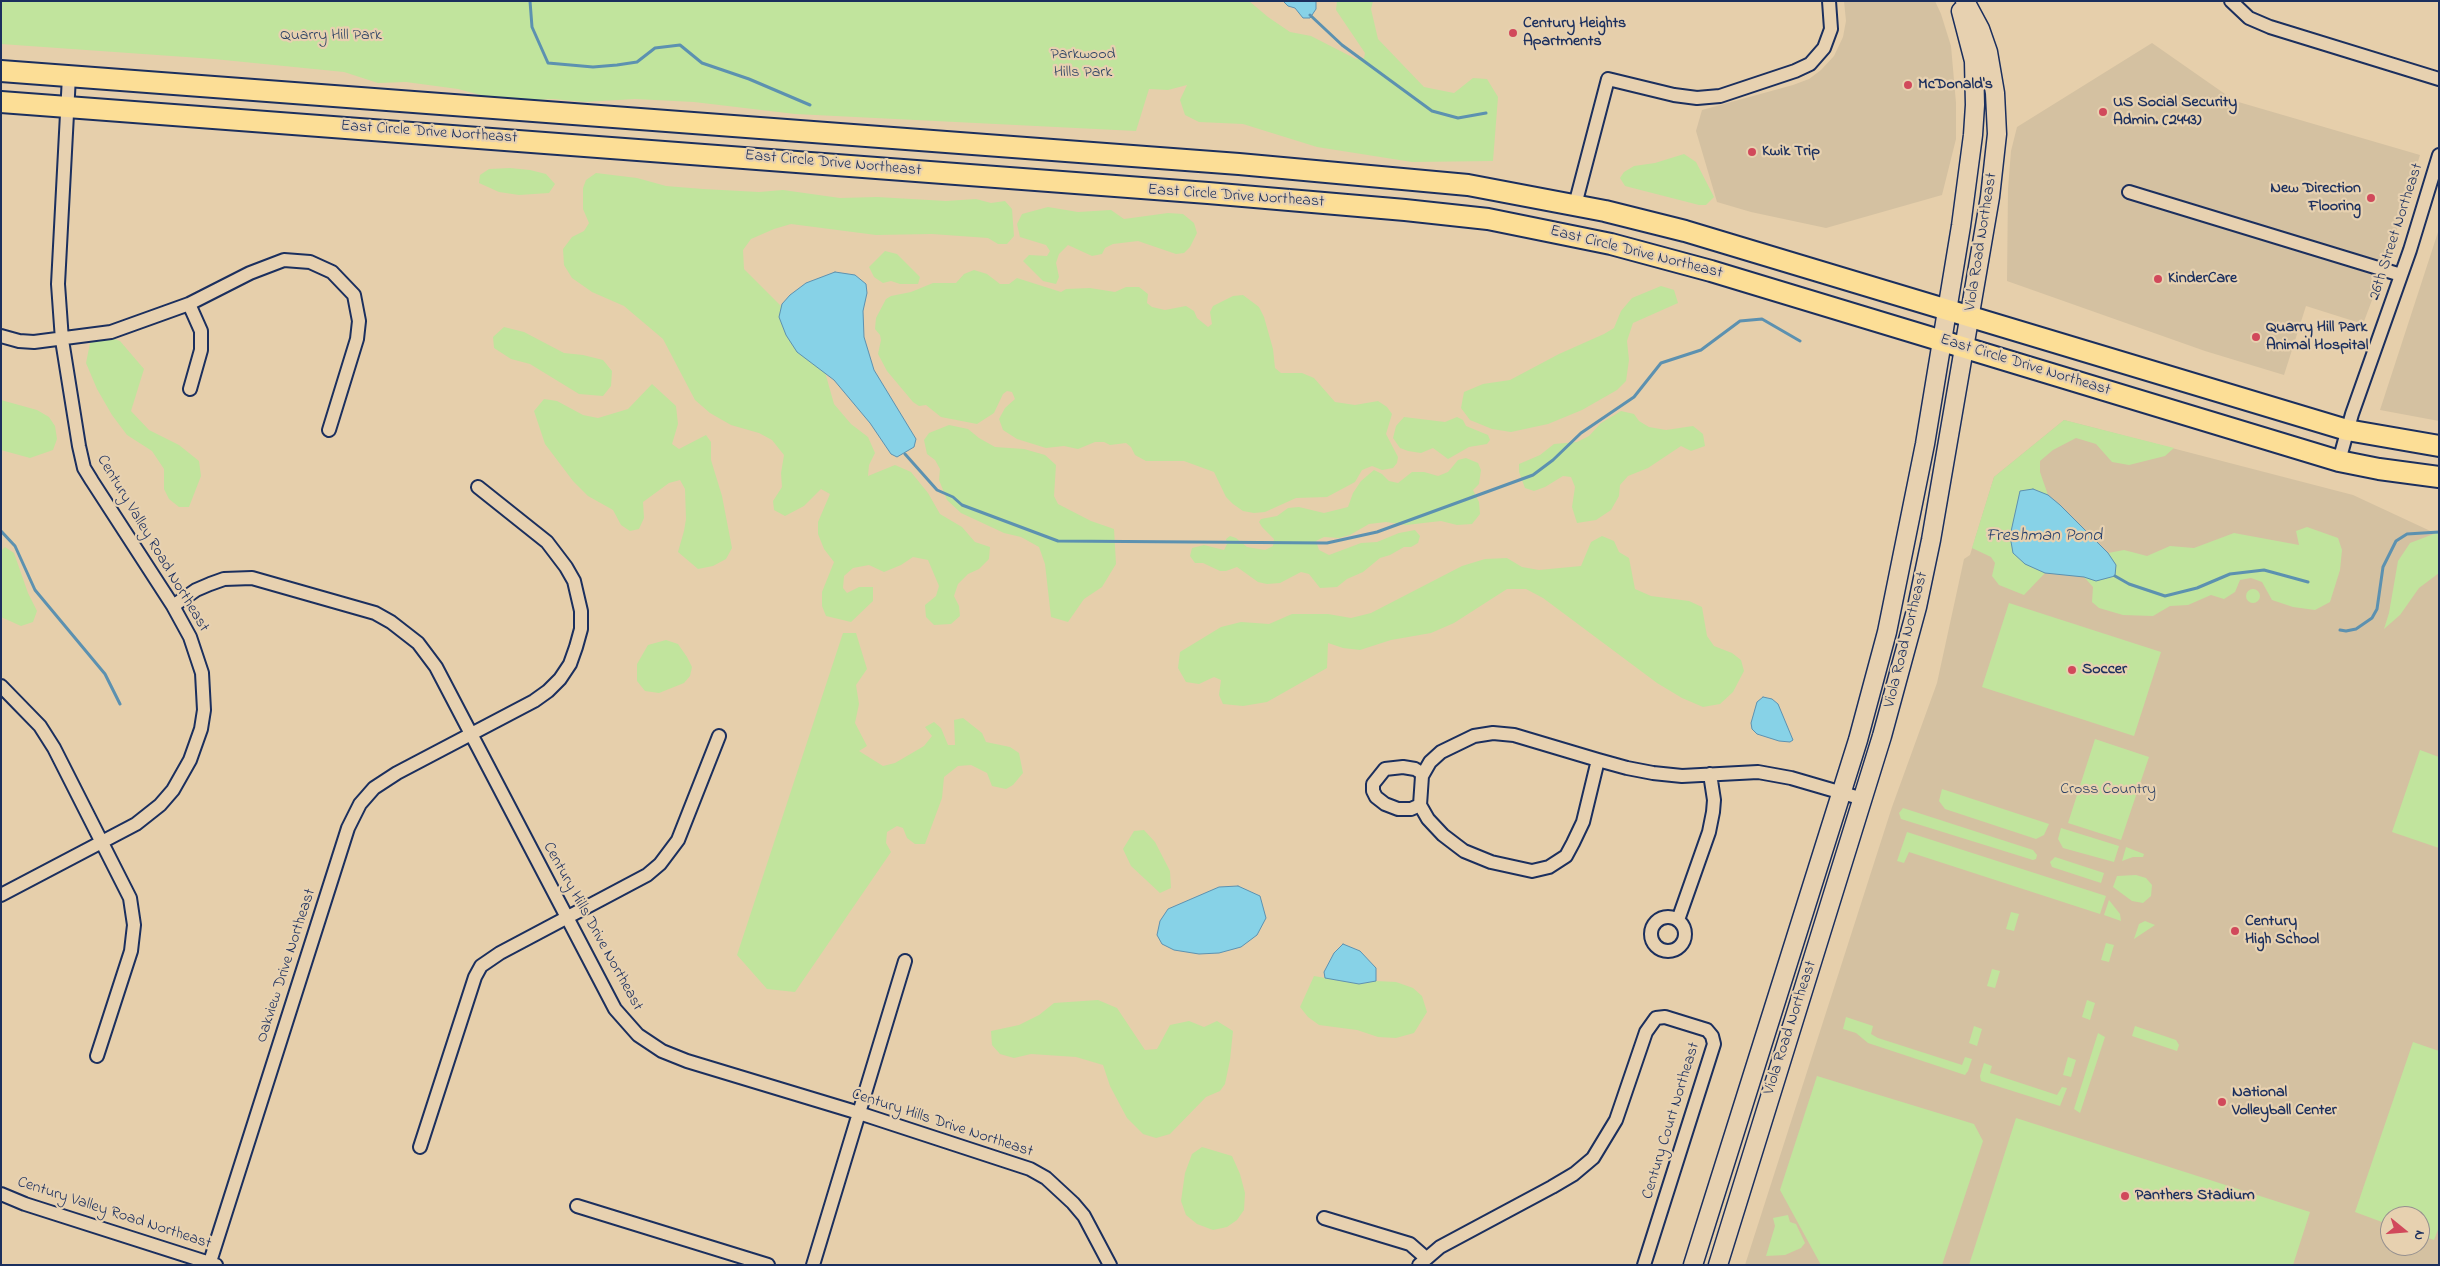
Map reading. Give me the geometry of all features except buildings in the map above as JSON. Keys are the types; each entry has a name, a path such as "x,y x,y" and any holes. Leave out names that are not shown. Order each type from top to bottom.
{"main road":[{"name":"Viola Road Northeast","path":"1693,1265 1842,792 1888,632 1913,511 1942,342 1968,176 1976,105 1974,61 1958,1"},
{"name":"Viola Road Northeast","path":"1718,1265 1863,799 1896,684 1926,567 1990,197 1997,111 1988,52 1980,29 1965,1"},
{"name":"East Circle Drive Northeast","path":"1,71 304,92 1468,185 1576,205 1685,230 2347,430 2439,446"},
{"name":"East Circle Drive Northeast","path":"1,102 1208,193 1406,210 1488,220 1644,252 2339,461 2378,469 2439,477"}],"street":[{"path":"1576,205 1608,79 1674,95 1697,98 1720,96 1795,71 1810,64 1824,48 1830,29 1829,1"},
{"path":"2231,1 2249,18 2270,27 2439,79"},
{"name":"Century Valley Road Northeast","path":"1,895 136,824 160,805 182,776 196,744 204,710 202,672 190,637 173,606 84,468 77,437 62,340 59,256 69,76"},
{"name":"26th Street Northeast","path":"2339,461 2347,430 2401,275 2439,155"},
{"path":"2129,192 2401,275"},
{"path":"1,336 19,341 62,340 111,332 189,304 250,273 284,260 310,262 332,272 354,295 359,321 357,339 329,430"},
{"path":"189,304 201,331 201,350 190,389"},
{"name":"Oakview Drive Northeast","path":"212,1264 354,815 366,796 382,782 534,701 560,679 570,664 580,629 579,596 574,581 558,554 547,542 478,487"},
{"name":"Century Hills Drive Northeast","path":"173,606 196,590 224,579 266,580 375,614 406,632 428,655 615,1009 627,1024 649,1044 687,1061 1010,1161 1046,1178 1067,1196 1084,1216 1110,1265"},
{"path":"1,686 40,726 54,748 130,898 134,925 131,951 97,1056"},
{"path":"1598,760 1583,822 1566,856 1549,868 1532,871 1491,862 1464,850 1443,835 1428,819 1420,805 1420,789 1423,774 1430,762 1441,752 1474,736 1493,733 1514,736 1598,760 1653,773 1682,776 1758,772 1791,778 1863,799"},
{"path":"420,1147 475,977 481,966 500,953 647,875 671,853 678,840 719,736"},
{"path":"1420,805 1412,809 1398,808 1385,804 1376,797 1373,791 1373,784 1385,769 1403,767 1415,769 1423,774"},
{"path":"1678,920 1709,832 1714,800 1710,774"},
{"path":"812,1265 906,961"},
{"name":"Century Court Northeast","path":"1422,1261 1440,1247 1574,1174 1593,1158 1616,1120 1646,1032 1656,1018 1665,1017 1706,1030 1712,1036 1714,1044 1644,1265"},
{"name":"Century Valley Road Northeast","path":"1,1194 25,1204 212,1264"},
{"path":"577,1206 768,1265"},
{"path":"1324,1218 1410,1244 1422,1261"}],"shaded area":[{"path":"1844,1 1935,1 1951,46 1956,103 1956,139 1942,195 1826,228 1751,212 1717,202 1696,131 1702,110 1793,85 1809,79 1821,70 1834,56 1843,37 1846,21"},
{"path":"2152,43 2235,101 2420,155 2389,255 2363,324 2306,306 2284,375 2205,351 2007,281 2008,189 2011,151 2017,127"},
{"path":"2439,229 2439,421 2380,410"},
{"name":"Century High School","path":"2064,420 2353,495 2439,535 2439,1265 1745,1265 1892,807 1937,683 1964,559 1970,555 1994,477"}],"green space":[{"path":"1,1 1249,1 1290,32 1311,36 1356,59 1364,58 1365,53 1336,10 1337,1 1373,1 1371,9 1378,39 1424,87 1454,93 1473,78 1487,79 1498,97 1493,161 1412,162 1317,147 1243,124 1199,122 1185,115 1180,100 1187,85 1168,90 1149,89 1136,131 795,114 694,102 635,99 585,102 553,99 521,101 488,97 458,89 406,82 378,83 344,72 214,59 1,44"},
{"path":"1684,154 1696,162 1714,197 1706,205 1699,205 1625,186 1620,178 1624,172 1634,166 1655,163"},
{"path":"510,168 546,174 555,184 549,193 519,195 499,192 479,183 480,175 489,169"},
{"path":"596,173 637,178 666,186 703,189 759,192 783,190 840,198 877,197 946,201 976,199 991,203 1005,201 1012,209 1014,236 1007,244 998,244 988,238 932,234 876,235 791,224 751,239 743,250 744,269 789,314 823,365 834,404 851,424 868,437 875,453 869,465 868,476 895,465 911,472 928,493 940,514 962,527 975,542 990,547 989,559 979,569 968,574 958,584 954,596 959,606 960,616 951,624 934,625 926,617 925,605 936,596 939,586 928,560 913,557 901,565 884,572 869,565 853,568 844,576 843,588 847,593 859,587 873,587 873,601 851,622 826,616 822,606 822,592 834,562 824,549 818,534 818,522 830,494 821,489 804,506 785,516 774,510 773,501 782,487 781,473 784,455 772,440 759,433 731,425 710,413 695,400 663,339 624,306 592,292 572,278 564,265 563,249 572,237 584,231 589,223 583,209 583,188 586,180"},
{"path":"1048,207 1078,212 1111,210 1124,219 1168,213 1183,214 1194,223 1197,233 1190,247 1184,253 1176,254 1138,241 1113,244 1105,248 1102,254 1092,256 1068,245 1059,254 1056,263 1059,277 1056,284 1043,281 1023,261 1029,255 1047,256 1050,251 1046,245 1020,237 1017,224 1022,214"},
{"path":"885,251 897,254 920,277 918,284 900,284 891,281 883,283 874,277 869,267"},
{"path":"974,270 987,274 1000,284 1009,284 1017,278 1061,292 1066,289 1090,288 1115,292 1126,287 1139,287 1148,294 1147,303 1152,307 1165,310 1186,306 1194,311 1197,318 1208,327 1212,324 1210,312 1213,306 1233,296 1243,295 1259,307 1264,317 1273,349 1275,368 1281,373 1302,373 1314,378 1335,402 1355,405 1378,401 1387,407 1392,414 1386,434 1398,457 1397,463 1393,468 1382,470 1372,466 1362,470 1355,482 1327,497 1296,498 1265,512 1254,513 1243,511 1226,497 1214,472 1184,461 1146,461 1135,455 1131,447 1126,443 1110,445 1104,442 1095,442 1078,449 1064,446 1046,448 1017,439 1003,430 999,419 1005,408 1015,399 1012,392 1007,391 1003,394 994,413 977,424 941,417 926,405 919,406 913,402 887,371 878,354 881,340 880,335 875,329 876,318 886,299 891,296 911,292 933,283 956,283 964,274"},
{"path":"1661,286 1674,290 1678,303 1633,323 1627,341 1629,360 1626,381 1617,390 1582,410 1548,424 1511,432 1492,429 1470,420 1461,408 1464,392 1483,384 1510,380 1559,354 1604,334 1614,328 1621,311 1632,298"},
{"path":"504,327 524,332 564,353 603,360 612,371 611,386 603,396 579,394 530,364 511,359 494,348 493,337"},
{"path":"106,336 120,341 144,369 131,411 149,430 179,445 199,461 201,476 189,507 179,507 169,499 164,489 164,469 152,451 127,435 112,415 97,389 86,363 90,343"},
{"path":"652,384 676,406 678,424 672,444 679,449 706,435 711,442 711,460 722,496 732,548 726,559 713,566 698,569 678,552 686,519 685,489 680,480 669,483 643,502 644,518 639,529 630,531 621,525 613,510 588,496 573,481 545,444 534,411 544,399 557,401 583,415 598,418 628,409"},
{"path":"1,400 37,410 49,417 55,426 57,439 53,450 30,458 1,450"},
{"path":"1621,411 1634,414 1639,421 1649,427 1666,430 1693,426 1703,434 1705,446 1691,451 1681,446 1648,468 1628,476 1620,485 1619,496 1611,510 1596,520 1577,523 1572,507 1575,487 1571,477 1563,476 1545,487 1534,491 1525,488 1519,472 1519,464 1540,455 1554,444 1577,442 1589,436 1601,423"},
{"path":"1404,417 1445,422 1457,417 1463,420 1466,426 1488,435 1490,440 1487,444 1469,447 1448,459 1433,448 1421,453 1408,451 1400,448 1393,438 1396,426"},
{"path":"2064,420 2174,448 2165,456 2129,465 2112,462 2096,444 2076,438 2053,450 2040,461 2040,472 2048,495 2033,489 2020,491 2010,536 2025,564 2045,573 2024,595 1999,585 1992,576 1995,563 1991,557 1972,548 1994,477"},
{"path":"949,425 968,429 995,447 1024,449 1045,455 1056,465 1054,496 1058,504 1091,521 1114,529 1116,564 1102,587 1084,599 1068,622 1051,617 1045,564 1039,547 1021,537 1004,533 961,513 947,500 939,480 940,469 935,460 927,454 924,440 929,433"},
{"path":"1466,458 1478,463 1481,470 1479,484 1473,490 1479,502 1480,514 1472,524 1457,525 1441,521 1406,525 1386,522 1369,524 1350,535 1339,538 1324,537 1316,541 1319,550 1329,555 1361,543 1377,542 1399,533 1415,530 1420,536 1418,543 1380,558 1363,572 1347,579 1337,587 1320,588 1309,574 1301,572 1280,583 1267,584 1258,582 1237,567 1220,571 1203,563 1195,563 1190,556 1192,548 1204,545 1224,550 1227,544 1226,539 1230,536 1236,538 1247,547 1265,550 1273,546 1274,539 1262,527 1259,522 1261,519 1277,516 1288,508 1299,507 1324,513 1348,507 1353,493 1361,481 1374,470 1382,474 1389,481 1398,483 1412,472 1424,472 1438,476 1448,472 1458,460"},
{"path":"2307,527 2338,538 2342,550 2340,570 2330,602 2315,610 2293,607 2272,600 2262,582 2251,578 2240,580 2235,592 2224,599 2211,595 2188,605 2170,606 2153,616 2123,615 2099,608 2092,602 2093,587 2084,577 2096,581 2115,576 2116,565 2108,553 2124,550 2147,556 2170,546 2194,548 2234,533 2299,545 2296,531"},
{"path":"2439,532 2439,573 2419,588 2400,615 2384,629 2389,613 2398,561 2410,543"},
{"path":"1602,536 1614,541 1619,552 1629,558 1635,589 1651,596 1689,601 1702,607 1707,636 1714,646 1732,653 1741,660 1744,671 1733,692 1720,704 1703,707 1682,698 1657,683 1543,598 1526,589 1507,589 1454,623 1431,633 1391,640 1360,650 1343,648 1328,643 1327,668 1267,702 1243,706 1223,704 1219,695 1221,680 1214,677 1199,684 1186,682 1178,668 1180,652 1221,627 1241,622 1269,624 1292,614 1328,614 1351,618 1371,613 1462,566 1485,559 1507,558 1522,567 1539,570 1581,566 1591,542"},
{"path":"5,547 14,553 28,593 37,611 33,622 21,626 1,617 1,551"},
{"path":"2253,589 2258,591 2260,596 2258,601 2253,603 2248,601 2246,596 2248,591"},
{"name":"Soccer","path":"2009,603 2161,652 2134,736 1982,687"},
{"path":"843,633 856,633 867,669 856,685 859,704 855,723 867,746 859,751 883,766 895,763 924,746 932,736 925,727 934,722 941,728 948,745 955,745 954,720 963,718 982,733 986,742 1010,747 1019,753 1023,773 1013,785 1006,789 992,786 987,773 971,765 958,766 944,777 942,798 925,844 915,844 907,838 903,828 897,826 887,832 886,843 891,852 795,992 767,989 737,955"},
{"path":"666,640 678,644 687,657 692,667 690,676 684,683 659,693 645,691 637,681 637,664 648,645"},
{"name":"Cross Country","path":"2095,739 2149,757 2121,840 2068,823"},
{"path":"2420,750 2439,757 2439,848 2392,832"},
{"path":"1942,789 2049,824 2044,835 2036,839 1945,809 1939,801"},
{"path":"1903,808 2033,850 2037,855 2036,859 2033,860 1901,819 1899,813"},
{"path":"2061,828 2119,846 2114,862 2063,848 2058,839"},
{"path":"1144,830 1155,842 1170,871 1171,888 1160,893 1131,866 1123,849 1134,831"},
{"path":"1907,832 2106,896 2100,914 1909,852 1904,863 1897,861"},
{"path":"2126,847 2144,854 2143,857 2133,857 2122,861"},
{"path":"2055,857 2104,873 2101,883 2052,867 2050,862"},
{"path":"2136,875 2146,878 2152,885 2151,896 2143,903 2132,901 2113,887 2117,876"},
{"path":"2109,900 2120,914 2121,921 2104,915"},
{"path":"2011,912 2019,914 2014,931 2006,929"},
{"path":"2145,921 2155,925 2134,939 2139,924"},
{"path":"2106,943 2114,945 2109,962 2101,960"},
{"path":"1992,969 2000,971 1995,988 1987,986"},
{"path":"1314,976 1359,984 1376,981 1396,982 1413,988 1422,996 1427,1012 1414,1033 1396,1038 1378,1037 1357,1030 1319,1025 1308,1017 1300,1007"},
{"path":"1098,1000 1117,1008 1145,1050 1157,1049 1170,1025 1189,1021 1204,1027 1217,1021 1233,1031 1225,1084 1220,1091 1206,1097 1170,1134 1156,1138 1143,1134 1127,1118 1110,1086 1103,1065 1076,1057 1031,1054 1014,1058 1000,1054 992,1045 991,1031 1019,1025 1039,1015 1054,1003"},
{"path":"2087,1000 2095,1003 2090,1020 2082,1017"},
{"path":"1846,1017 1873,1026 1871,1034 1878,1038 1962,1065 1965,1057 1972,1059 1968,1071 1965,1075 1868,1043 1856,1033 1843,1029"},
{"path":"1974,1026 1982,1029 1977,1046 1969,1043"},
{"path":"2135,1026 2176,1040 2179,1045 2177,1051 2132,1036"},
{"path":"2098,1033 2105,1037 2080,1113 2074,1109"},
{"path":"2413,1042 2439,1051 2439,1227 2434,1240 2430,1239 2430,1206 2380,1206 2380,1221 2355,1212"},
{"path":"2068,1057 2076,1060 2071,1077 2063,1075"},
{"path":"1984,1063 1992,1066 1990,1073 2057,1095 2062,1087 2067,1088 2060,1106 1981,1081 1980,1076"},
{"path":"1817,1076 1974,1124 1983,1141 1942,1265 1821,1265 1780,1190"},
{"name":"Panthers Stadium","path":"2016,1118 2310,1212 2293,1265 1969,1265"},
{"path":"1202,1147 1232,1156 1240,1174 1245,1193 1244,1210 1237,1220 1227,1227 1213,1230 1197,1224 1186,1215 1181,1201 1185,1173 1192,1154"},
{"path":"1788,1215 1790,1222 1796,1224 1805,1243 1801,1248 1785,1255 1766,1256 1775,1226 1773,1218"}],"water":[{"path":"1283,1 1316,1 1316,9 1310,18 1303,18 1295,8 1288,6"},
{"path":"835,272 855,275 866,284 867,293 863,311 864,337 874,370 916,439 914,447 897,457 891,454 870,423 834,380 797,352 786,335 779,317 782,304 790,295 806,283"},
{"name":"Freshman Pond","path":"2033,489 2048,495 2060,505 2108,553 2116,565 2115,576 2096,581 2084,577 2045,573 2025,564 2013,553 2010,536 2020,491"},
{"path":"1763,697 1772,699 1778,704 1793,740 1790,742 1779,741 1757,734 1752,729 1751,723 1757,702"},
{"path":"1238,886 1260,896 1266,918 1257,935 1241,947 1219,953 1199,954 1174,950 1162,944 1157,935 1160,921 1168,909 1219,887"},
{"path":"1343,944 1360,951 1376,968 1376,981 1359,984 1325,978 1324,972 1334,953"}],"waterway":[{"path":"530,1 532,27 548,63 593,67 617,65 637,62 655,48 680,45 702,63 749,79 810,105"},
{"path":"1310,15 1342,45 1432,111 1458,118 1486,113"},
{"path":"905,454 937,490 953,497 962,505 1058,541 1327,543 1377,532 1533,475 1553,460 1581,433 1634,397 1661,363 1701,350 1740,321 1762,319 1800,341"},
{"path":"1,531 15,546 35,590 105,674 120,704"},
{"path":"2340,630 2356,629 2372,618 2377,609 2383,567 2396,541 2407,534 2439,532"},
{"path":"2115,576 2129,584 2165,596 2197,588 2230,574 2264,570 2308,582"}],"place":[{"name":"Century Heights Apartments","path":"1513,33"},
{"name":"McDonald's","path":"1908,85"},
{"name":"US Social Security Admin. (2443)","path":"2103,112"},
{"name":"Kwik Trip","path":"1752,152"},
{"name":"New Direction Flooring","path":"2371,198"},
{"name":"KinderCare","path":"2158,279"},
{"name":"Quarry Hill Park Animal Hospital","path":"2256,337"},
{"name":"Soccer","path":"2072,670"},
{"name":"Century High School","path":"2235,931"},
{"name":"National Volleyball Center","path":"2222,1102"},
{"name":"Panthers Stadium","path":"2125,1196"}],"park label":[{"name":"Quarry Hill Park","path":"331,36"},
{"name":"Parkwood Hills Park","path":"1083,64"}]}
